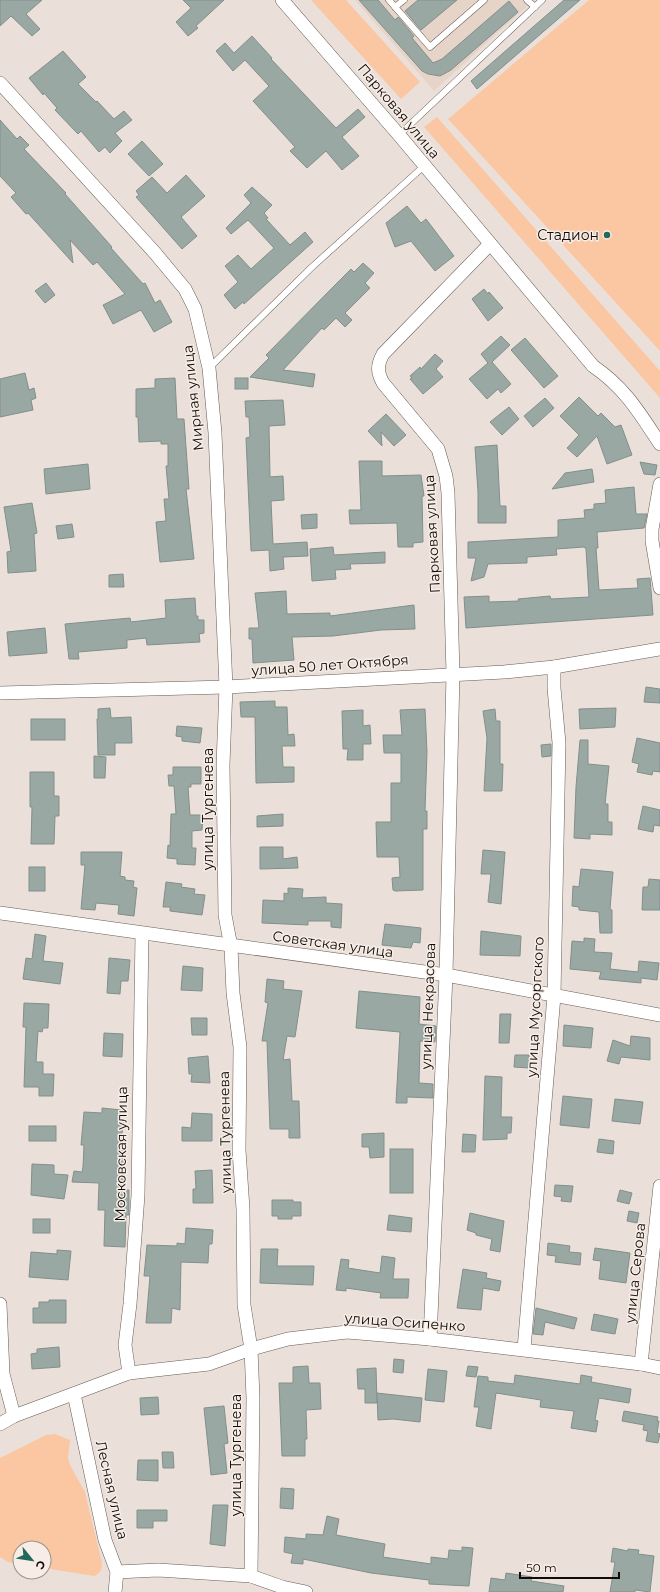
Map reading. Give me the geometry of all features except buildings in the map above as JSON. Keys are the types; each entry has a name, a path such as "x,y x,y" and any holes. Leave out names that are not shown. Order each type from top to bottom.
{"street":[{"name":"Парковая улица","path":"282,0 400,135 424,166 490,244 546,307 593,366 610,378 627,395 660,444"},
{"name":"Мирная улица","path":"0,83 155,253 185,289 195,309 209,368 215,433 226,688"},
{"name":"Парковая улица","path":"453,674 446,476 438,449 383,383 378,373 378,362 383,354 490,244"},
{"path":"660,484 652,529 652,541 660,588"},
{"name":"улица 50 лет Октября","path":"0,693 226,688 504,672 554,667 660,648"},
{"name":"улица Мусоргского","path":"524,1350 554,996 559,743 554,688 554,667"},
{"name":"улица Некрасова","path":"430,1339 446,975 453,674"},
{"name":"улица Тургенева","path":"226,688 223,765 225,915 231,947 233,993 240,1047 239,1150 243,1209 244,1305 251,1349 253,1398 251,1576"},
{"name":"Советская улица","path":"0,913 231,947 446,975 554,996 660,1014"},
{"name":"Московская улица","path":"129,1373 124,1345 130,1304 138,1195 142,934"},
{"name":"улица Серова","path":"641,1364 660,1186"},
{"path":"0,1304 4,1374 14,1416"},
{"name":"улица Осипенко","path":"0,1424 14,1416 129,1373 209,1364 251,1349 288,1339 347,1332 430,1339 641,1364 660,1368"},
{"name":"Лесная улица","path":"74,1394 105,1540 117,1572 114,1592"},
{"path":"117,1572 158,1570 251,1576 282,1587 306,1592"}],"lane":[{"path":"389,0 430,47 484,0"},
{"path":"395,7 404,0"},
{"path":"527,0 534,7"},
{"path":"400,135 542,0"},
{"path":"209,368 312,267 424,166"}],"shaded area":[{"path":"311,0 346,0 420,82 401,99"},
{"path":"355,0 534,0 434,91"},
{"name":"Стадион","path":"589,0 660,0 660,351 448,119"},
{"path":"437,117 660,371 660,398 424,127"},
{"path":"55,1434 70,1440 68,1458 70,1465 85,1492 102,1563 102,1568 98,1574 94,1576 52,1569 52,1540 12,1540 12,1563 0,1557 0,1458 46,1435"}],"place":[{"name":"Стадион","path":"607,235"}]}
